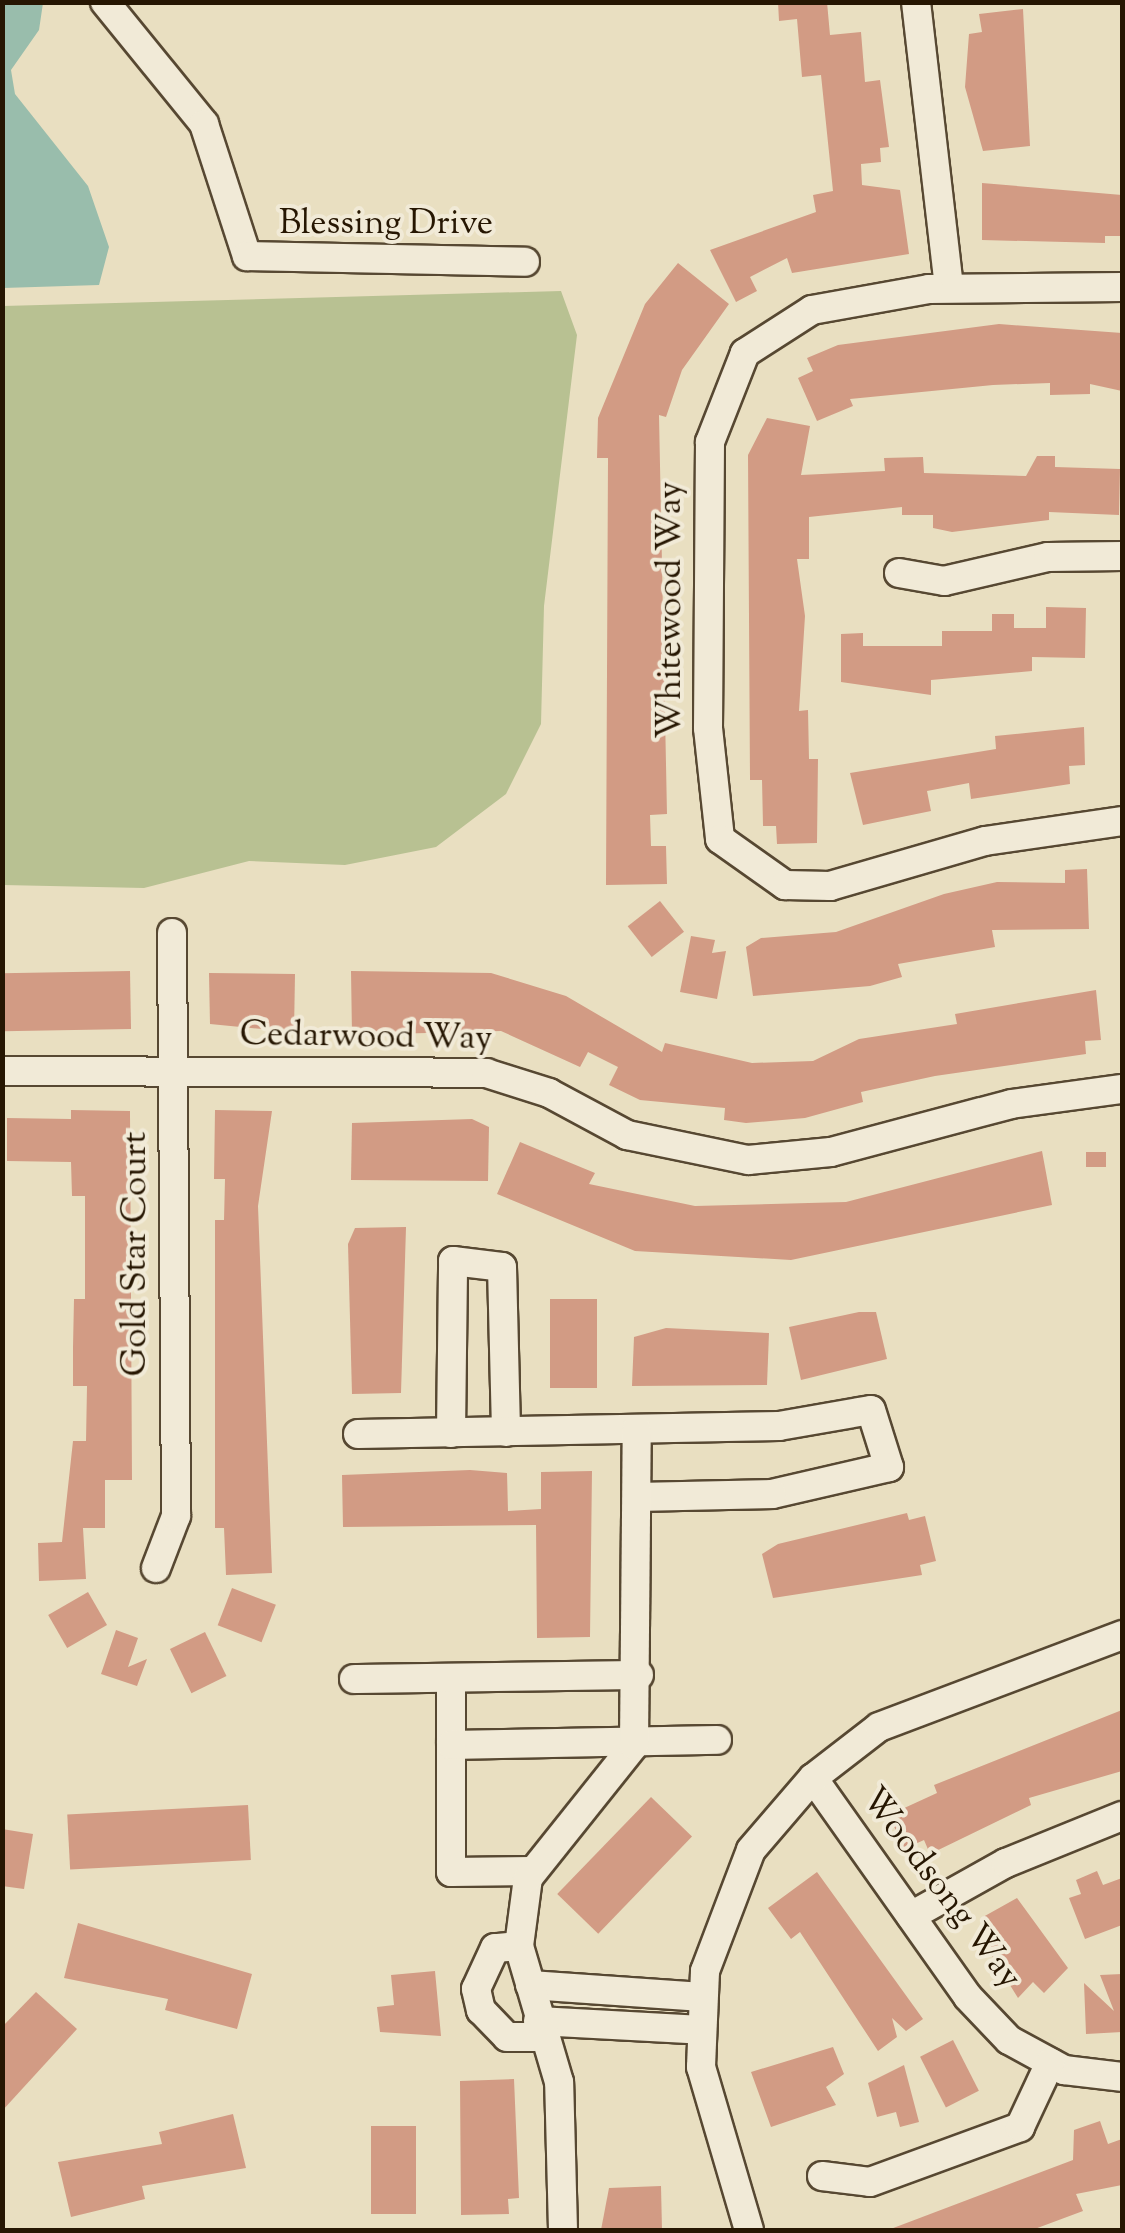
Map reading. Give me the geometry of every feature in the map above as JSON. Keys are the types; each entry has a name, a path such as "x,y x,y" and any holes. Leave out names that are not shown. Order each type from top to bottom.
{"street":[{"name":"Blessing Drive","path":"104,2 204,124 246,256 525,262"},
{"path":"916,2 949,286"},
{"name":"Whitewood Way","path":"1122,287 949,286 781,323 732,377 708,460 708,728 720,839 768,878 805,888 985,840 1122,822"},
{"path":"899,573 944,580 1048,558 1122,556"},
{"name":"Gold Star Court","path":"156,1568 176,1516 172,933"},
{"name":"Cedarwood Way","path":"2,1071 486,1073 549,1093 627,1135 748,1160 831,1152 1011,1104 1122,1089"},
{"path":"451,1432 454,1262 478,1261 502,1268 506,1432"},
{"path":"358,1434 779,1426 871,1410 889,1468 772,1494 639,1497"},
{"path":"562,2230 559,2082 519,1946 532,1871 636,1735 637,1429"},
{"path":"749,2230 708,2103 702,2030 703,1998 734,1882 813,1778 913,1710 1122,1635"},
{"path":"354,1679 639,1675"},
{"path":"451,1678 451,1872 532,1871"},
{"path":"451,1745 636,1735 717,1740"},
{"name":"Woodsong Way","path":"813,1778 982,2011 1050,2063 1122,2077"},
{"path":"911,1916 1006,1863 1122,1816"},
{"path":"519,1946 495,1948 476,1989 480,2010 507,2036 541,2029 702,2030"},
{"path":"530,1985 703,1998"},
{"path":"822,2176 870,2182 1020,2127 1050,2063"}],"shaded area":[{"path":"2,3 43,3 39,30 11,70 15,94 88,186 109,247 99,285 3,288"},
{"path":"561,291 577,335 544,606 541,724 506,794 436,847 345,865 249,861 144,888 3,885 3,306"}],"building":[{"path":"778,2 827,2 830,35 861,32 865,82 880,80 889,147 880,148 881,162 861,164 862,185 900,190 909,254 792,273 787,258 750,277 757,291 736,302 710,250 816,212 813,195 833,191 821,75 802,77 797,19 779,21"},
{"path":"1023,9 1030,146 983,151 965,87 969,34 982,32 979,14"},
{"path":"982,183 1122,195 1122,236 1105,236 1105,243 982,240"},
{"path":"678,263 729,304 682,370 666,417 659,415 667,814 650,815 651,846 666,846 667,884 606,885 608,458 597,458 598,418 645,304"},
{"path":"999,324 1122,333 1122,391 1090,384 1090,394 1050,395 1050,383 850,399 853,406 817,421 798,378 813,371 807,358 838,345"},
{"path":"767,418 810,426 801,475 885,471 884,458 923,457 924,473 1026,476 1037,456 1055,456 1055,467 1120,469 1119,515 1049,512 1049,520 952,532 933,528 933,515 902,515 902,507 809,517 809,559 797,559 805,616 799,711 808,710 809,759 818,759 817,843 777,844 776,826 763,826 762,780 750,780 748,455"},
{"path":"1046,607 1086,608 1085,658 1032,657 1032,671 931,680 931,695 841,682 841,634 863,633 863,646 942,646 942,631 992,631 992,614 1014,614 1014,628 1046,628"},
{"path":"1084,727 1085,765 1069,766 1070,784 971,799 969,783 927,791 931,811 863,825 850,773 996,749 995,736"},
{"path":"1087,869 1089,929 992,930 995,947 898,964 902,977 870,986 753,996 746,947 761,938 836,932 944,894 997,882 1065,883 1065,870"},
{"path":"660,901 684,932 652,957 628,926"},
{"path":"691,936 715,940 712,953 726,951 717,999 680,992"},
{"path":"130,971 131,1029 3,1031 2,973"},
{"path":"351,971 491,973 566,996 662,1052 665,1043 752,1063 813,1061 859,1039 957,1024 955,1014 1096,990 1101,1040 1085,1041 1086,1054 935,1076 861,1092 863,1102 805,1118 746,1123 724,1120 725,1108 640,1100 609,1085 618,1067 588,1052 580,1067 501,1031 352,1035"},
{"path":"209,973 295,974 294,1032 210,1024"},
{"path":"71,1110 130,1111 132,1480 105,1480 105,1528 83,1528 86,1579 39,1581 38,1543 62,1542 73,1441 86,1441 87,1386 73,1386 74,1299 85,1299 85,1196 72,1196 71,1162 7,1161 7,1118 71,1119"},
{"path":"215,1110 272,1111 258,1206 272,1573 226,1575 224,1528 215,1528 215,1220 224,1220 225,1179 214,1179"},
{"path":"472,1119 489,1127 488,1181 351,1180 352,1123"},
{"path":"520,1142 595,1173 589,1184 695,1206 846,1202 1042,1151 1052,1205 791,1260 635,1251 497,1194"},
{"path":"1086,1152 1106,1152 1106,1167 1086,1167"},
{"path":"406,1227 401,1393 352,1394 348,1244 355,1228"},
{"path":"550,1299 597,1299 597,1388 550,1388"},
{"path":"876,1312 887,1359 801,1380 789,1327"},
{"path":"666,1328 769,1333 767,1385 632,1386 634,1337"},
{"path":"470,1470 507,1473 508,1511 541,1509 541,1472 592,1471 590,1637 537,1638 536,1525 343,1527 342,1475"},
{"path":"907,1513 909,1520 925,1516 936,1561 920,1565 922,1575 773,1598 762,1554 778,1544"},
{"path":"232,1588 276,1605 262,1642 218,1625"},
{"path":"88,1592 107,1625 67,1648 48,1615"},
{"path":"116,1630 138,1638 128,1667 147,1659 137,1686 101,1674"},
{"path":"205,1632 226,1676 191,1693 170,1649"},
{"path":"1122,1710 1122,1771 1029,1798 1031,1805 930,1854 924,1840 904,1849 889,1815 937,1793 934,1785"},
{"path":"651,1797 692,1837 598,1934 557,1894"},
{"path":"248,1805 251,1860 70,1869 67,1814"},
{"path":"2,1829 33,1834 24,1889 2,1886"},
{"path":"1097,1871 1103,1885 1122,1878 1122,1925 1085,1939 1069,1898 1081,1894 1076,1880"},
{"path":"817,1872 923,2019 906,2031 892,2018 897,2037 878,2051 800,1932 791,1939 768,1908"},
{"path":"1017,1898 1068,1968 1044,1993 1033,1982 1018,1998 982,1940 993,1934 983,1917"},
{"path":"78,1923 252,1974 237,2029 165,2010 168,1999 64,1978"},
{"path":"435,1971 441,2036 380,2032 377,2007 394,2005 391,1975"},
{"path":"1122,1974 1122,2032 1086,2034 1084,1983 1114,2011 1100,1975"},
{"path":"36,1992 77,2029 2,2111 2,2027"},
{"path":"953,2040 979,2091 946,2108 920,2057"},
{"path":"833,2047 844,2074 826,2087 836,2105 771,2127 751,2072"},
{"path":"904,2065 919,2122 900,2127 896,2112 877,2117 868,2083"},
{"path":"514,2079 519,2198 508,2199 509,2214 461,2215 460,2081"},
{"path":"233,2114 246,2168 142,2186 145,2199 71,2217 58,2162 162,2144 159,2132"},
{"path":"1100,2121 1108,2144 1122,2139 1122,2185 1076,2194 1083,2211 1032,2230 888,2230 1073,2160 1074,2130"},
{"path":"371,2126 416,2126 416,2214 371,2214"},
{"path":"661,2186 662,2230 601,2230 609,2188"}]}
